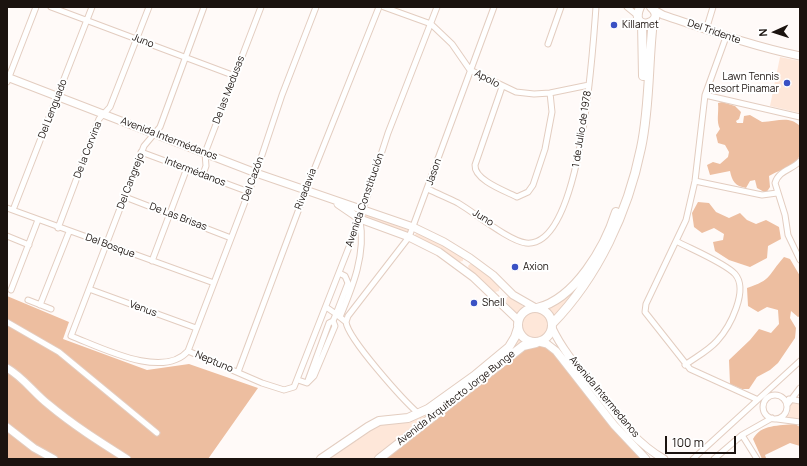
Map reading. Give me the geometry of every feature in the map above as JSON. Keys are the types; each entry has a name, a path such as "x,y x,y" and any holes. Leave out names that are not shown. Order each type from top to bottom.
{"main road":[{"path":"538,342 548,337 552,326 560,318 572,301 609,243 620,217 641,147 654,20 652,8"},
{"name":"Del Tridente","path":"652,8 674,19 726,37 800,56"},
{"path":"640,12 648,24 654,20"},
{"path":"640,12 643,76 636,145 615,216 604,240 579,279 558,300 524,311 518,324 526,340 548,344 556,351 614,425 646,459"},
{"name":"Del Tridente","path":"654,20 674,19"},
{"name":"Avenida Intermédanos","path":"8,79 156,133 256,172 413,227 444,242 470,258 508,290 536,308"},
{"name":"Avenida Intermédanos","path":"331,199 360,218 409,237 439,252 499,300 518,324"},
{"path":"462,269 470,258"},
{"path":"499,300 508,290"},
{"path":"536,308 548,313 552,326"},
{"name":"Avenida Arquitecto Jorge Bunge","path":"321,459 379,421 419,414 474,376 509,347 518,324"},
{"name":"Avenida Intermedanos","path":"552,326 562,348 620,420 650,451 664,459"},
{"name":"Avenida Arquitecto Jorge Bunge","path":"379,459 523,346 538,342"},
{"path":"7,368 16,374 47,403 71,422 126,459"},
{"path":"7,427 34,448 54,459"}],"street":[{"path":"8,79 36,7"},
{"name":"Juno","path":"50,7 137,38 185,58 235,76"},
{"name":"Del Lenguado","path":"13,210 92,7"},
{"name":"De la Corvina","path":"58,228 99,119 110,107 149,7"},
{"name":"Del Cangrejo","path":"71,336 141,152 148,140 156,133 204,7"},
{"name":"De las Medusas","path":"203,174 206,166 205,153 262,7"},
{"name":"Del Cazón","path":"188,351 249,192 282,95 316,7"},
{"name":"Rivadavia","path":"238,372 306,190 378,7"},
{"name":"Apolo","path":"384,7 431,24 452,44 470,70 502,87 523,94 550,93 589,85"},
{"name":"Avenida Constitución","path":"289,389 294,387 298,380 360,218 388,133 437,7"},
{"name":"Jason","path":"346,322 348,316 409,237 494,7"},
{"path":"548,44 561,7"},
{"name":"1 de Julio de 1978","path":"538,241 547,234 554,225 573,181 581,143 589,85 596,7"},
{"path":"627,7 640,12"},
{"path":"706,30 714,7"},
{"path":"726,37 705,95 695,181 686,220 646,304 645,312 685,365 698,374 756,399 767,416 774,419 800,422"},
{"path":"502,87 474,171 477,175 518,197 528,192 533,185 545,149 552,112 550,93"},
{"path":"705,95 800,117"},
{"name":"Intermédanos","path":"141,152 249,192"},
{"path":"800,161 797,165 780,174 776,180 775,189 785,215 788,235 800,260"},
{"path":"152,261 187,168"},
{"path":"695,181 762,195 777,193"},
{"name":"Juno","path":"428,189 459,204 516,239 526,243 538,241"},
{"name":"De Las Brisas","path":"125,197 231,238"},
{"name":"Del Bosque","path":"7,208 69,232 214,283"},
{"path":"298,380 307,383 314,376 335,326 333,321 338,315 356,277 362,233 360,218"},
{"path":"11,290 38,220"},
{"path":"40,305 69,232"},
{"path":"7,236 28,245"},
{"path":"676,241 729,269 736,275 740,284 737,306 726,329 709,349 685,365"},
{"path":"338,315 348,283 346,276 339,273"},
{"name":"Venus","path":"89,289 196,328"},
{"path":"28,300 51,309"},
{"path":"326,307 346,322 347,328 366,354 419,414"},
{"path":"7,322 59,352 157,433"},
{"name":"Neptuno","path":"71,336 121,355 145,362 177,360 188,351 269,385 284,390 289,389"},
{"path":"693,459 756,399 800,361"},
{"path":"714,459 742,435 785,414 787,405 800,388"},
{"path":"756,399 774,394 783,398 800,401"},
{"path":"764,411 764,401 768,396"},
{"path":"783,398 787,405"},
{"path":"742,435 757,459"}],"shaded area":[{"name":"Lawn Tennis Resort Pinamar","path":"780,57 800,61 800,113 770,106"},
{"path":"722,102 735,106 741,112 739,119 736,121 737,123 743,123 744,116 750,115 762,122 787,120 800,126 801,147 799,158 793,165 769,176 770,187 766,193 757,188 755,180 750,181 746,188 737,184 733,180 730,171 710,175 707,165 713,162 720,164 728,157 729,152 725,145 718,143 716,135 720,129 718,120 718,103"},
{"path":"698,202 709,203 716,212 729,218 740,213 747,220 756,224 766,220 779,227 781,239 768,246 767,258 750,267 729,260 715,251 713,242 723,240 724,234 714,228 702,233 694,227 692,213"},
{"path":"365,214 408,230 409,232 407,233 365,217"},
{"path":"417,232 441,243 463,257 463,261 459,262 414,236"},
{"path":"784,257 790,259 800,276 800,316 798,317 791,311 790,318 796,328 795,338 778,363 770,370 757,377 749,389 742,389 730,384 729,360 759,329 771,333 779,324 778,310 767,307 758,312 748,306 747,288 761,282 769,276"},
{"path":"470,264 474,264 500,286 499,291 495,292 469,270 468,266"},
{"path":"575,290 556,318 548,307 560,302"},
{"path":"7,296 69,322 63,339 147,370 189,364 258,388 208,459 7,459"},
{"path":"509,296 523,306 517,314 506,302 507,297"},
{"path":"534,310 544,315 549,325 544,335 534,340 524,335 519,325 524,315"},
{"path":"518,334 526,342 374,459 328,459 378,426 435,407"},
{"path":"547,344 643,459 379,459 523,346"},
{"path":"790,403 800,404 800,420 784,418 790,413"},
{"path":"795,424 800,427 800,446 790,443 765,455 766,458 776,459 762,459 753,439 756,434 766,428"}],"place":[{"name":"Killamet","path":"614,25"},
{"name":"Lawn Tennis Resort Pinamar","path":"787,83"},
{"name":"Axion","path":"515,267"},
{"name":"Shell","path":"474,303"}]}
